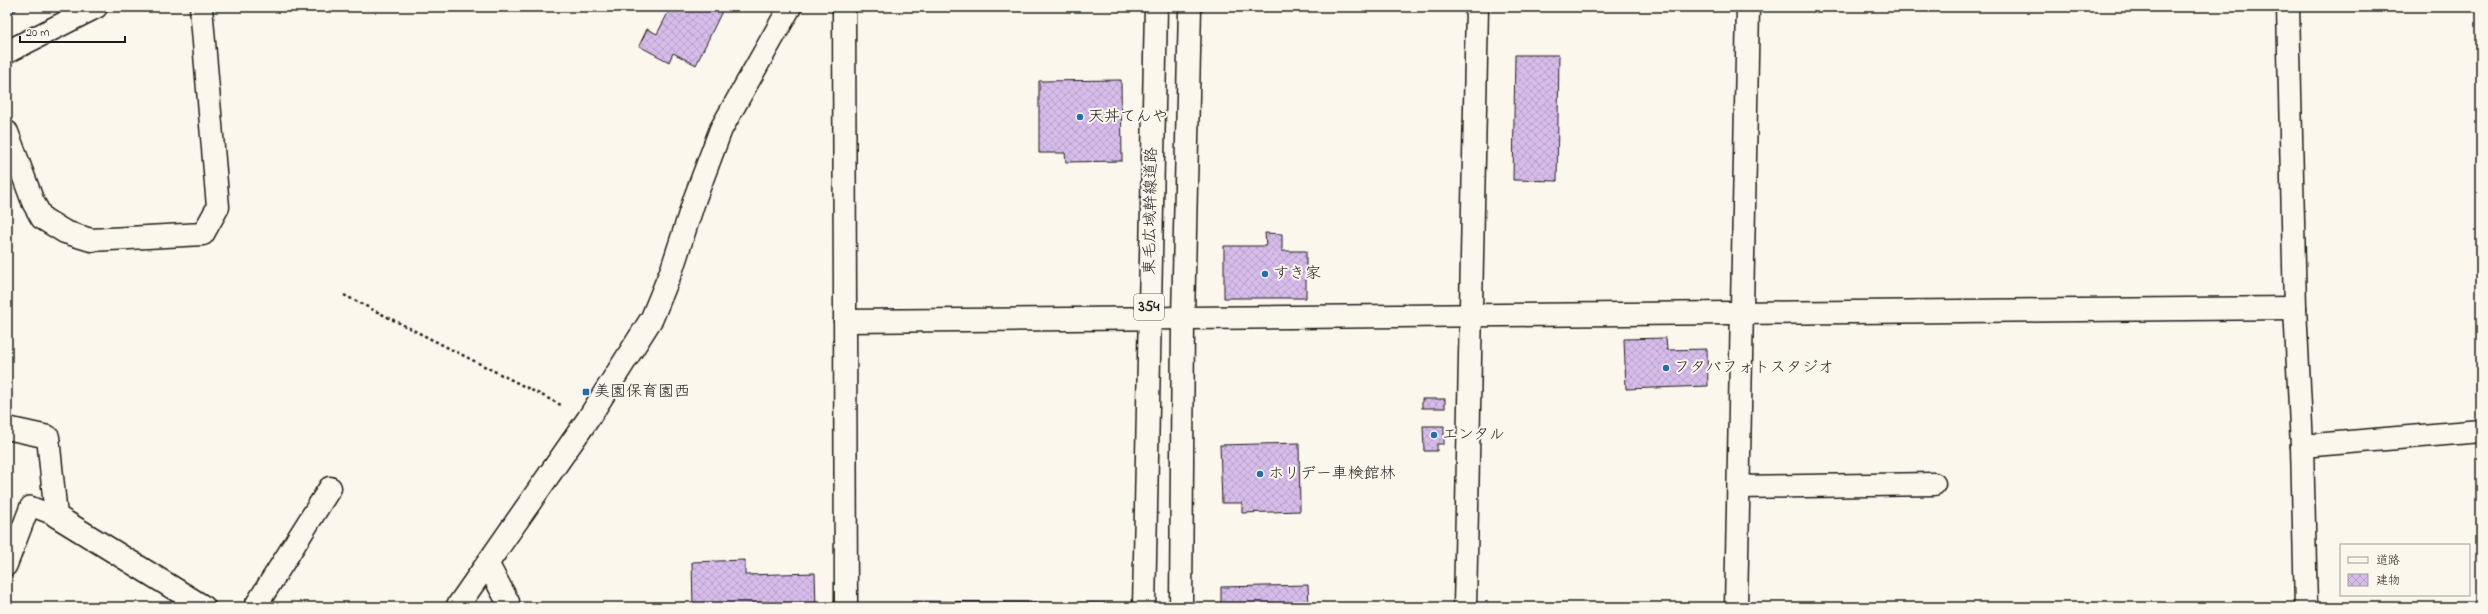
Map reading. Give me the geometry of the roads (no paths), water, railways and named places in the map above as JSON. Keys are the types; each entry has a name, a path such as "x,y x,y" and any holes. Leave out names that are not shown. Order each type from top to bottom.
{"main road":[{"path":"7,52 96,7"},
{"path":"7,132 33,202 42,218 65,232 91,240 203,234 218,207 201,7"},
{"path":"457,607 488,565 588,419 652,318 672,269 695,198 721,129 790,7"},
{"path":"844,7 846,607"},
{"name":"東毛広域幹線道路","path":"1144,607 1156,7"},
{"name":"354","path":"1181,607 1183,319 1190,7"},
{"path":"1465,607 1477,7"},
{"path":"1736,607 1748,7"},
{"path":"2288,7 2295,308 2302,446 2306,607"},
{"path":"845,321 1183,319 1743,311 2295,308"},
{"path":"7,428 48,437 56,516 204,607"},
{"path":"2302,446 2481,431"},
{"path":"1739,486 1934,484"},
{"path":"254,607 330,488"},
{"path":"488,565 508,602 508,607"}],"lane":[{"path":"7,566 30,506 56,516"}],"waterway":[{"path":"7,10 13,7"}],"place":[{"name":"天丼てんや","path":"1080,117"},
{"name":"すき家","path":"1265,274"},
{"name":"フタバフォトスタジオ","path":"1666,368"},
{"name":"美園保育園西","path":"586,392"},
{"name":"エンタル","path":"1434,435"},
{"name":"ホリデー車検館林","path":"1260,474"}]}
